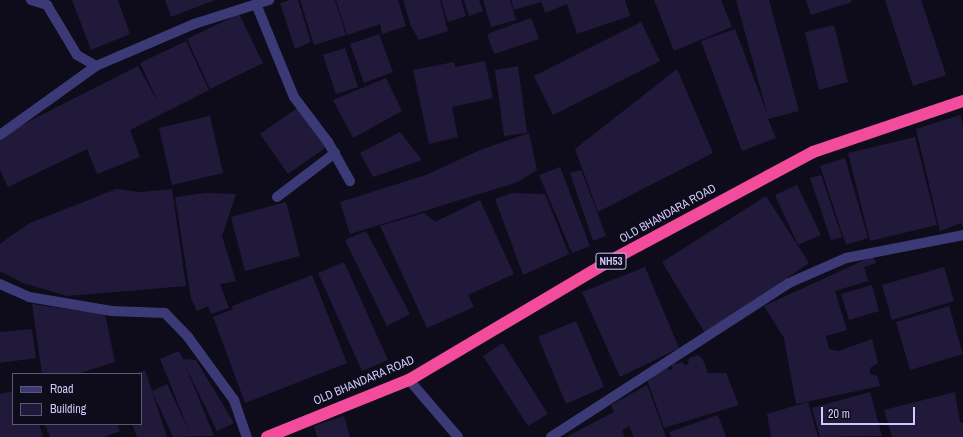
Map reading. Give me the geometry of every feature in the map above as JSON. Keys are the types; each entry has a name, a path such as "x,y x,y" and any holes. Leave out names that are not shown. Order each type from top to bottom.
{"highway":[{"name":"OLD BHANDARA ROAD","path":"267,437 409,380 608,262 813,152 963,101"}],"street":[{"path":"31,0 47,2 77,55 96,66"},
{"path":"0,135 96,66 194,24 269,0"},
{"path":"256,4 294,97 335,153 350,181"},
{"path":"277,197 335,153"},
{"path":"551,437 789,283 846,258 963,234"},
{"path":"0,284 29,297 112,311 165,313 188,337 234,400 248,437"},
{"path":"409,380 458,437"}],"building":[{"path":"72,0 118,0 130,34 91,50"},
{"path":"165,0 215,0 171,17"},
{"path":"290,0 298,0 311,42 295,49 280,3"},
{"path":"300,0 335,0 346,35 314,45"},
{"path":"336,0 398,0 406,26 382,34 380,24 347,35"},
{"path":"403,0 440,0 448,31 419,40 411,26"},
{"path":"441,0 461,0 466,16 448,22"},
{"path":"464,0 479,0 483,11 469,16"},
{"path":"483,0 510,0 516,20 491,27"},
{"path":"511,0 540,0 541,2 514,10"},
{"path":"541,0 625,0 630,16 577,34 567,4 545,13"},
{"path":"654,0 721,0 732,27 674,51"},
{"path":"736,0 769,0 799,111 768,119 776,138 742,151 701,41 735,29 768,116"},
{"path":"806,0 851,0 852,2 811,15"},
{"path":"885,0 921,0 946,75 913,86"},
{"path":"239,14 263,63 210,89 187,39"},
{"path":"531,18 539,39 494,54 487,34"},
{"path":"641,22 660,61 553,115 534,76"},
{"path":"834,25 848,82 819,90 805,32"},
{"path":"379,34 393,72 364,83 350,44"},
{"path":"186,41 209,90 130,130 140,157 97,174 87,149 8,187 0,170 0,136 138,66 160,106 140,63"},
{"path":"345,48 358,87 336,94 323,55"},
{"path":"485,61 493,98 452,107 458,137 429,144 413,70 454,62 455,67"},
{"path":"518,66 527,133 504,136 495,70"},
{"path":"677,69 713,153 598,212 575,149"},
{"path":"386,78 402,111 353,138 333,100"},
{"path":"300,106 328,146 288,174 260,134"},
{"path":"960,115 963,123 963,227 961,223 940,231 916,129"},
{"path":"210,116 223,173 172,185 159,128"},
{"path":"400,132 422,160 373,177 360,153"},
{"path":"529,133 537,170 518,182 350,234 340,202 426,175 480,150"},
{"path":"915,137 937,225 870,241 848,153"},
{"path":"845,158 868,238 846,245 820,166"},
{"path":"560,167 590,246 572,253 539,175"},
{"path":"581,170 606,236 593,241 570,173"},
{"path":"821,175 842,237 831,240 810,178"},
{"path":"797,185 821,235 798,245 775,195"},
{"path":"116,189 140,192 172,189 186,286 67,296 23,283 0,271 0,244 8,238 30,223"},
{"path":"206,193 236,194 222,236 236,281 220,284 229,308 211,314 208,306 197,311 191,298 175,197"},
{"path":"512,193 545,194 569,254 523,275 495,199"},
{"path":"766,196 809,263 705,333 662,262"},
{"path":"480,200 514,274 468,295 474,307 427,328 380,226 424,213 435,222"},
{"path":"286,202 300,256 245,271 231,217"},
{"path":"366,231 410,314 387,326 345,240"},
{"path":"873,256 876,263 864,267 868,281 835,291 847,330 826,336 829,349 838,351 872,339 878,363 870,368 870,374 877,376 880,386 796,404 784,338 764,306"},
{"path":"344,262 388,360 362,371 318,273"},
{"path":"645,267 679,348 620,377 582,292"},
{"path":"944,267 954,301 892,320 882,285"},
{"path":"312,275 347,363 245,403 213,317 233,309 232,306"},
{"path":"872,285 879,311 849,320 841,294"},
{"path":"32,304 105,314 115,362 80,373 42,373"},
{"path":"949,306 963,354 910,370 896,322"},
{"path":"576,321 604,387 566,404 538,337"},
{"path":"32,329 36,358 0,363 0,332"},
{"path":"503,343 548,414 528,426 483,356"},
{"path":"179,351 183,359 196,360 234,423 217,431 185,365 214,436 173,437 152,391 167,384 190,433 160,359"},
{"path":"698,355 703,360 708,373 726,373 739,405 664,428 646,377 668,368 669,370 673,369 672,365 683,362 684,365 688,364 689,358"},
{"path":"145,370 167,437 137,437 132,425 142,425 142,373 138,373"},
{"path":"647,385 666,437 634,437 629,426 622,430 625,437 566,437 614,412 611,405"},
{"path":"12,391 12,425 39,425 43,437 0,437 0,394"},
{"path":"870,392 882,436 820,437 812,408"},
{"path":"955,392 960,422 963,423 963,437 892,437 884,410"},
{"path":"808,402 818,437 771,437 767,414"},
{"path":"718,415 726,437 671,437 669,432"},
{"path":"344,416 350,437 317,437 314,426"},
{"path":"45,425 117,425 120,431 104,437 50,437"}]}
